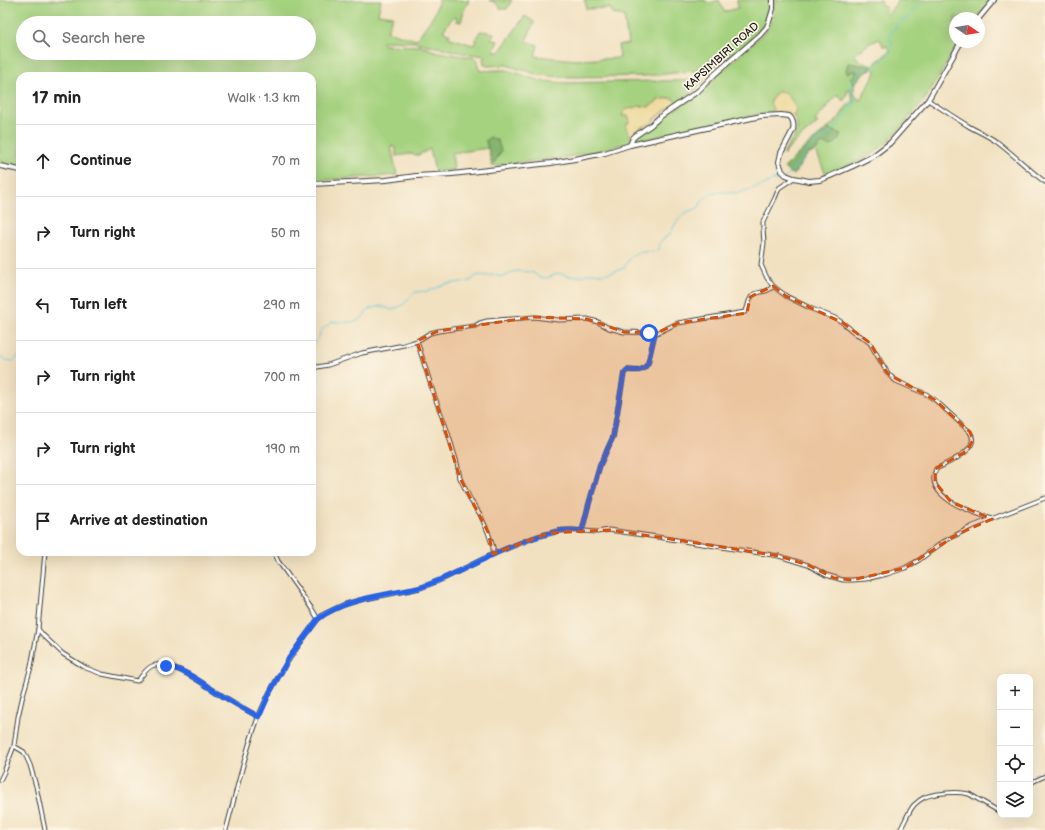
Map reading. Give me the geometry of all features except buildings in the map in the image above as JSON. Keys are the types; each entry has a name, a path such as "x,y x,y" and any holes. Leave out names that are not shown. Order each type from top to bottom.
{"street":[{"name":"KAPSIMBIRI ROAD","path":"630,145 632,138 698,91 715,74 760,35 770,22 773,9 773,0"},
{"path":"983,12 994,0"},
{"path":"316,184 386,180 416,176 452,174 575,160 630,145 761,116 785,115 790,116 793,120 793,130 779,158 779,165 782,171 790,176 803,180 820,180 873,156 890,143 928,100 958,48"},
{"path":"928,100 960,121 997,142 1045,182"},
{"path":"0,166 16,169"},
{"path":"790,176 779,188 763,222 762,229 764,243 761,265 767,278 773,286 786,296 812,309 830,315 862,337 870,344 888,374 896,381 926,394 935,400 970,432 973,440 967,451 960,457 936,469 934,475 935,482 940,492 951,502 992,520"},
{"path":"316,367 328,365 362,352 404,345 438,330 475,326 487,321 534,317 558,320 587,319 624,332 661,332 678,323 745,312 753,295 766,291 773,286"},
{"path":"582,531 600,465 613,437 624,373 627,370 640,370 647,365 655,333"},
{"path":"416,341 447,430 460,478 471,502 480,514 488,532 494,554"},
{"path":"226,830 239,776 259,717 270,692 289,658 318,619 324,614 343,605 426,585 443,579 494,554 536,537 559,531 572,530 597,532 609,530 779,556 808,565 834,578 852,580 887,574 905,568 919,560 943,542 971,527 1045,498"},
{"path":"0,780 14,746 18,717 31,667 38,629 45,556"},
{"path":"276,556 318,619"},
{"path":"38,629 42,635 63,654 94,672 137,681 151,666 161,665 172,667 193,677 259,717"},
{"path":"14,746 24,752 30,765 45,830"},
{"path":"1032,782 1045,776"},
{"path":"900,830 913,806 921,799 938,794 963,792 997,810"}],"highlighted area":[{"path":"773,286 786,296 843,323 870,343 888,374 935,400 970,432 973,440 967,451 935,469 935,482 951,502 992,519 958,534 905,568 852,580 834,578 808,565 779,556 664,538 609,530 549,533 493,554 488,532 460,478 417,341 438,331 534,317 587,319 624,332 657,333 678,323 747,313 750,297"}],"green space":[{"path":"0,0 381,0 378,14 393,16 387,31 416,40 434,15 439,0 469,0 464,10 461,22 456,21 457,18 453,17 443,31 450,34 448,37 474,45 480,31 494,33 491,39 498,41 493,51 499,52 525,16 534,22 526,41 538,45 535,56 576,60 620,58 618,45 628,44 624,16 613,14 610,8 586,9 584,0 705,0 710,3 719,0 724,12 738,8 737,0 768,0 768,13 763,25 755,36 737,52 713,67 704,70 646,76 562,77 539,75 506,65 487,66 484,64 483,59 485,56 415,42 382,41 384,45 420,46 438,52 475,58 478,61 480,71 507,70 541,81 567,83 705,80 678,102 671,98 659,100 649,107 640,106 628,116 630,120 626,126 628,132 632,136 628,143 602,150 561,158 492,166 501,151 486,141 488,148 452,153 454,170 435,172 430,149 418,155 410,154 396,156 396,148 391,146 397,175 316,181 316,72 16,72 16,168 0,165"},
{"path":"489,0 512,0 507,9 501,9 496,3"},
{"path":"774,0 882,0 881,5 886,7 886,12 888,14 898,0 992,0 981,12 949,12 949,48 955,48 926,98 882,147 866,158 826,175 816,151 819,146 836,132 827,129 839,118 847,106 853,101 850,90 848,90 843,101 838,94 815,121 818,123 797,140 783,155 797,130 797,123 794,117 795,110 789,96 784,92 778,92 771,113 749,116 633,142 637,136 650,128 661,118 693,98 765,32 770,24","holes":["880,39 883,46 887,46 890,51 873,65 861,61 854,55 870,43","848,63 867,67 871,66 876,72 860,100 855,95 854,84 851,78 857,72 853,71"]},
{"path":"848,63 871,66 872,68 862,75 854,84 851,78 857,72 853,71 847,73 846,70"},
{"path":"827,129 841,134 838,141 831,146 823,144 819,146 816,151 807,155 794,175 784,168 801,151"},
{"path":"490,137 498,141 501,151 492,166 486,140"}],"sand":[{"path":"778,92 785,93 791,99 796,108 794,117 786,113 771,113 773,109 770,103 774,95"},
{"path":"671,98 678,102 659,115 650,124 640,128 632,136 628,132 626,126 630,120 628,116 622,116 625,110 640,106 649,107 659,100"}],"waterway":[{"path":"788,175 800,162 806,152 838,126 850,106 854,105 856,101 851,88 853,81 859,73 874,66 891,52 892,43 889,38 891,32 896,28 896,24 900,20 906,19 922,0"},
{"path":"316,340 319,337 321,330 332,322 352,322 360,320 369,309 381,306 392,310 403,305 415,292 429,291 446,284 470,281 478,275 504,277 515,271 532,272 539,277 548,278 558,273 568,276 579,276 591,273 602,274 613,272 624,268 630,259 636,254 654,252 660,248 658,245 670,234 675,224 684,213 698,208 703,200 710,194 720,192 738,193 761,186 773,180 779,180 786,177"},
{"path":"0,356 6,360 13,361 16,358"}],"route":[{"path":"166,666 180,670 193,677 259,717 270,692 289,658 318,619 324,614 343,605 360,600 393,592 420,588 461,571 494,554 536,537 559,531 582,531 600,465 613,437 624,373 626,370 633,371 643,369 647,365 655,333 649,333"}]}
